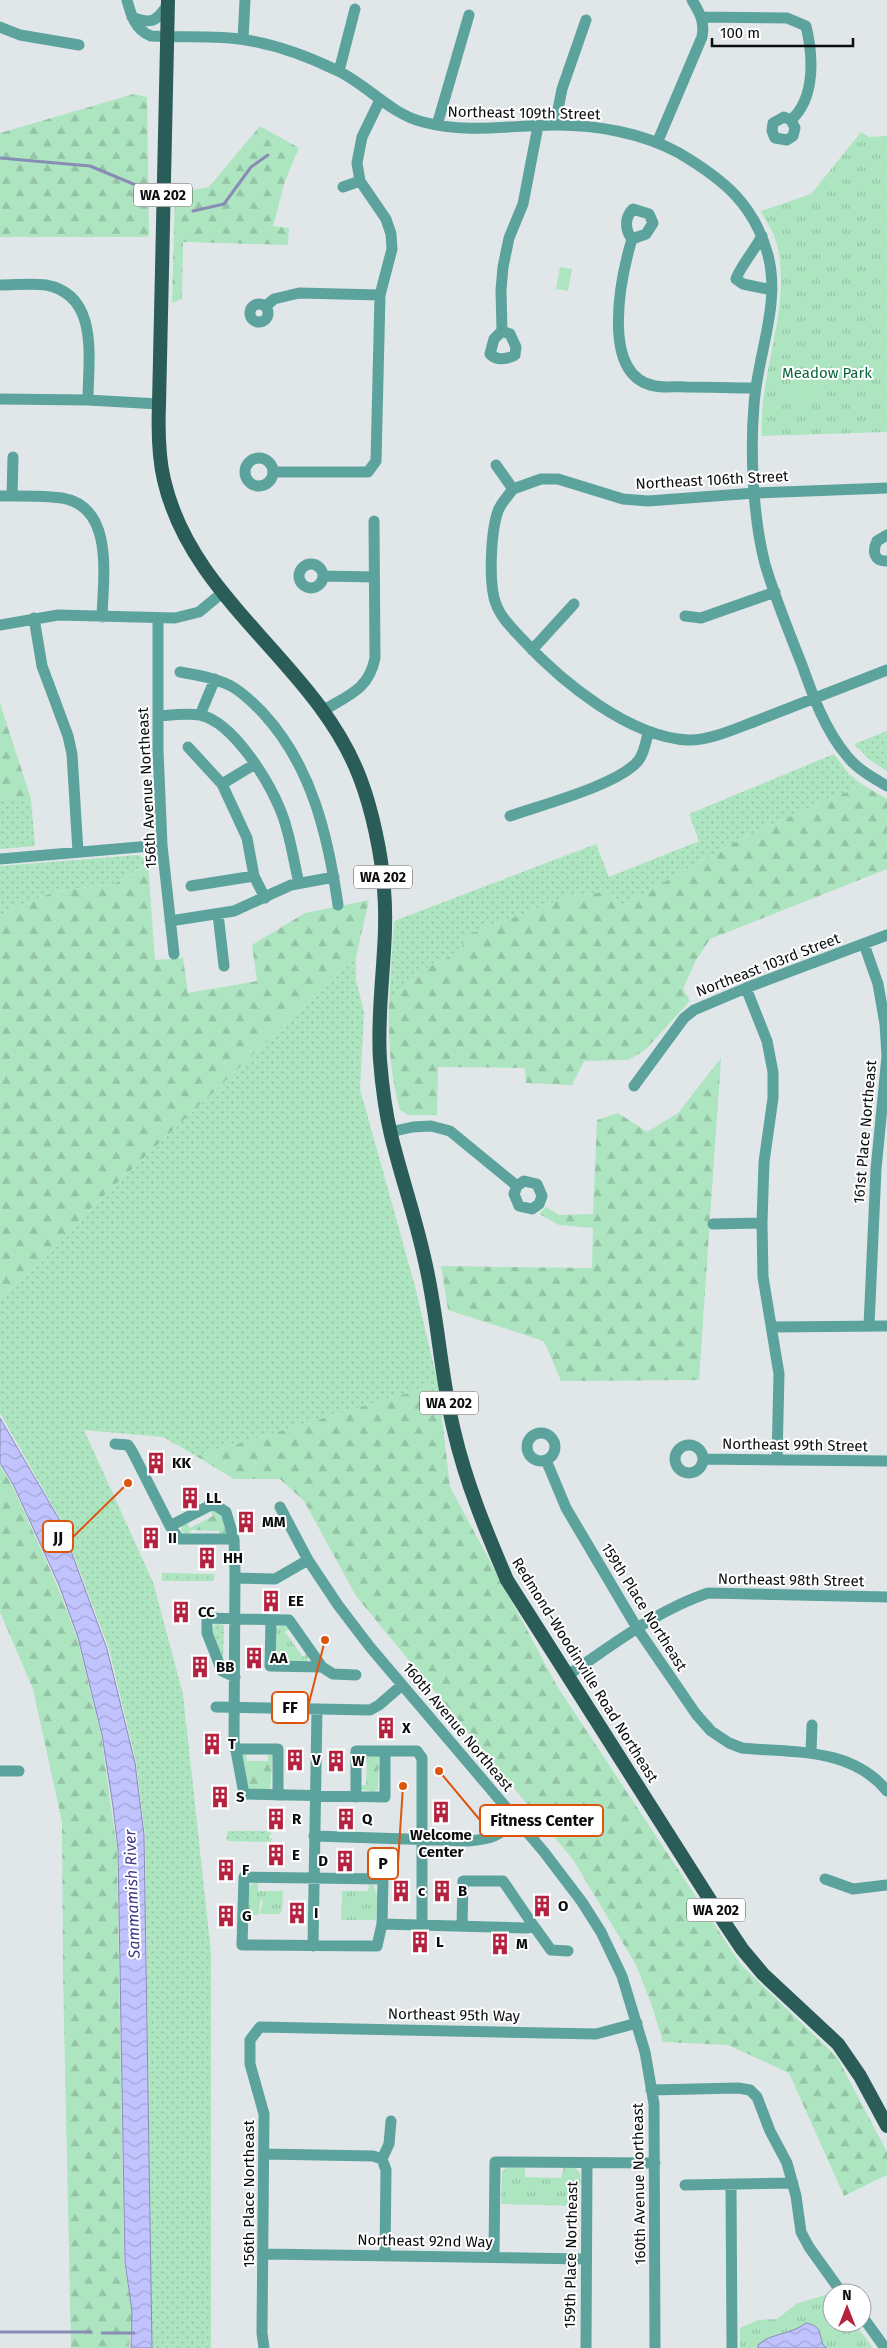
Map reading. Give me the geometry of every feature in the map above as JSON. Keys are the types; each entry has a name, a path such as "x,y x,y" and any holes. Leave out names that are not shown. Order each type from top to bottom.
{"main road":[{"name":"Redmond-Woodinville Road Northeast","path":"168,2 158,404 158,443 163,479 174,514 191,549 222,593 324,710 349,753 360,778 368,804 383,882 384,929 380,1056 384,1104 425,1257 453,1429 467,1479 507,1580 742,1949 763,1974 838,2044 860,2076 887,2126"}],"street":[{"path":"127,0 132,17 144,22 152,21 159,17 168,2"},
{"path":"243,39 245,0"},
{"path":"692,0 702,17 704,28 702,37 657,143 705,170 738,196 754,218 762,236 769,258 772,290 755,388 753,439 759,534 775,592 814,699 833,737 848,757 865,773 887,786"},
{"path":"339,71 355,9"},
{"path":"437,125 468,15"},
{"name":"Northeast 109th Street","path":"132,17 145,34 168,37 243,39 270,45 339,71 408,117 437,125 466,129 555,125 599,128 657,143"},
{"path":"702,17 787,18 806,26 810,41 810,86 800,113 791,120"},
{"path":"555,125 562,89 586,20"},
{"path":"0,27 20,35 79,45"},
{"path":"274,472 354,474 368,472 374,465 380,295 392,250 391,234 386,219 360,181 358,163 362,137 380,100"},
{"path":"502,331 501,290 503,267 510,238 525,195 538,126"},
{"path":"344,187 360,181"},
{"path":"762,236 752,255 736,274 736,279 743,284 772,290"},
{"path":"632,239 622,283 618,319 620,345 629,369 639,380 655,386 755,388"},
{"path":"0,285 46,285 75,299 85,317 88,330 88,400"},
{"path":"266,306 274,299 299,293 380,295"},
{"path":"0,399 88,400 158,404"},
{"path":"12,496 13,457"},
{"path":"496,465 513,489 499,509 493,530 492,590 496,605 507,623 550,669 578,691 648,732 665,738 690,741 726,732 887,670"},
{"name":"Northeast 106th Street","path":"513,489 541,479 558,479 623,499 648,501 756,493 887,488"},
{"path":"0,496 62,498 74,502 92,515 101,535 102,617"},
{"path":"324,710 360,689 368,680 374,658 374,521"},
{"path":"887,535 878,540 874,552 876,558 881,562 887,562"},
{"path":"323,576 374,577"},
{"path":"685,616 701,618 775,592"},
{"path":"0,625 58,615 158,620 175,618 199,612 222,593"},
{"path":"532,650 574,604"},
{"path":"34,618 42,666 61,717 72,754 78,852"},
{"name":"156th Avenue Northeast","path":"158,620 158,716 162,845 174,954"},
{"path":"180,672 215,679 232,686 247,696 279,730 293,753 314,796 323,823 338,906"},
{"path":"200,715 215,679"},
{"path":"158,716 200,715 212,720 226,730 265,779 280,810 299,883"},
{"path":"510,816 611,780 629,771 639,760 648,732"},
{"path":"188,747 222,784 247,838 254,876 265,898"},
{"path":"222,784 254,764"},
{"path":"0,859 162,845"},
{"path":"191,886 254,876"},
{"path":"170,921 234,911 299,883 334,876"},
{"path":"218,914 224,966"},
{"name":"Northeast 103rd Street","path":"634,1086 684,1018 694,1010 746,988 887,935"},
{"name":"161st Place Northeast","path":"864,944 878,984 885,1024 887,1056 876,1169 869,1326"},
{"path":"746,988 767,1041 773,1072 773,1098 764,1162 762,1223 763,1277 779,1374 777,1460"},
{"path":"390,1132 413,1127 431,1126 450,1131 517,1186"},
{"path":"713,1224 762,1223"},
{"path":"772,1327 887,1326"},
{"path":"115,1444 128,1446 132,1451 179,1540 234,1539"},
{"name":"Northeast 99th Street","path":"703,1459 887,1461"},
{"name":"159th Place Northeast","path":"546,1460 566,1508 637,1628 696,1714 711,1731 729,1743 742,1748 810,1752"},
{"path":"170,1526 209,1506 215,1505 226,1512 234,1539 233,1707 235,1749 244,1794 385,1797 385,1751"},
{"name":"160th Avenue Northeast","path":"280,1507 308,1560 338,1606 402,1685 517,1820 582,1902 601,1932 622,1976 645,2052 652,2090 656,2163 655,2348"},
{"path":"235,1578 275,1579 308,1560"},
{"name":"Northeast 98th Street","path":"568,1675 637,1628 693,1598 708,1593 887,1597"},
{"path":"234,1677 222,1671 207,1633 207,1618 289,1620 322,1667 334,1674 356,1675"},
{"path":"271,1620 270,1666 322,1667"},
{"path":"216,1707 370,1710 379,1706 402,1685"},
{"path":"314,1946 314,1796 317,1709"},
{"path":"812,1726 810,1752 828,1755 883,1777 887,1791"},
{"path":"235,1749 278,1749 278,1795"},
{"path":"356,1797 356,1751 417,1751 422,1758 422,1925"},
{"path":"0,1771 19,1771"},
{"path":"314,1836 487,1840 500,1835 517,1820"},
{"path":"244,1878 314,1878 383,1879 382,1924 377,1946 242,1945 244,1878"},
{"path":"825,1879 852,1889 887,1885"},
{"path":"462,1926 463,1881 503,1881 551,1950 568,1951"},
{"path":"382,1924 527,1928 533,1925"},
{"name":"Northeast 95th Way","path":"270,2026 596,2034 637,2023"},
{"name":"156th Place Northeast","path":"264,2347 262,2333 264,2114 252,2078 250,2040 260,2027 270,2026"},
{"path":"652,2090 738,2088 750,2090 757,2097 793,2183 801,2232 809,2247 835,2283"},
{"path":"382,2160 389,2144 391,2121"},
{"path":"264,2154 373,2156 382,2160 386,2170 384,2256"},
{"path":"494,2257 495,2162 656,2163"},
{"name":"159th Place Northeast","path":"586,2348 587,2163"},
{"path":"685,2185 793,2183"},
{"path":"731,2184 732,2348"},
{"name":"Northeast 92nd Way","path":"264,2254 586,2259"},
{"path":"872,2331 884,2348"}],"green space":[{"path":"134,94 147,97 149,236 0,237 0,133"},
{"path":"260,126 299,148 285,181 273,226 289,228 288,245 183,242 182,299 172,303 175,188 187,191 209,187"},
{"name":"Meadow Park","path":"861,132 869,137 887,136 887,432 762,436 762,411 765,387 779,311 781,286 780,262 775,238 761,211 811,194"},
{"path":"560,267 572,269 568,291 556,289"},
{"path":"819,367 831,382 803,404 791,389"},
{"path":"0,703 31,799 6,799 0,801"},
{"path":"887,731 887,771 870,760 854,744"},
{"path":"834,754 849,774 863,785 750,834 621,906 609,891 568,897 467,935 459,952 427,968 389,1001 394,921 596,844 609,877 699,841 689,814"},
{"path":"863,785 887,799 887,869 710,939 696,960 683,989 690,1001 645,1050 628,1060 584,1061 572,1085 526,1083 525,1068 438,1067 437,1115 408,1115 400,1110 390,1056 389,1001 427,968 459,952 467,935 568,897 609,891 621,906 750,834"},
{"path":"6,799 31,799 35,846 0,849 0,801"},
{"path":"138,855 144,858 145,865 114,884 56,891 0,915 0,866"},
{"path":"148,864 155,960 183,958 188,993 257,981 252,945 305,913 369,900 356,957 98,1201 43,1261 0,1298 0,915 56,891 114,884"},
{"path":"356,957 356,980 364,1012 360,1089 415,1286 438,1384 196,1456 163,1437 84,1430 153,1582 183,1694 211,1952 211,2348 152,2348 145,1835 136,1762 109,1649 61,1521 0,1413 0,1298 43,1261 98,1201"},
{"path":"721,1058 699,1380 561,1381 544,1341 448,1310 441,1266 592,1268 593,1228 559,1225 539,1214 546,1207 559,1215 593,1214 597,1120 618,1113 647,1132 678,1113"},
{"path":"438,1384 450,1487 557,1686 741,1965 837,2057 887,2152 887,2175 844,2196 789,2073 728,2045 663,2042 651,2003 636,1965 574,1861 356,1596 304,1501 280,1479 234,1479 196,1456"},
{"path":"0,1465 12,1485 57,1585 77,1637 101,1735 117,1849 124,2262 132,2312 129,2348 71,2348 63,1974 62,1822 33,1689 0,1612"},
{"path":"211,1511 221,1512 227,1531 226,1534 219,1536 219,1531 191,1530 186,1535 181,1530 182,1525 187,1523 190,1528 213,1516"},
{"path":"162,1573 214,1574 214,1581 162,1581"},
{"path":"216,1623 224,1625 223,1664 211,1631"},
{"path":"284,1624 290,1628 285,1632 303,1657 308,1653 309,1657 306,1662 276,1662 276,1628"},
{"path":"240,1754 246,1754 247,1761 268,1761 268,1754 273,1754 270,1789 248,1790"},
{"path":"363,1756 379,1756 378,1789 373,1792 360,1789 359,1786 366,1785 367,1763 360,1763"},
{"path":"228,1831 270,1831 272,1834 269,1835 269,1838 273,1839 270,1842 228,1841 226,1839"},
{"path":"258,1882 258,1891 283,1891 280,1914 260,1914 263,1899 260,1901 259,1915 248,1914 248,1888 253,1883"},
{"path":"369,1884 373,1885 377,1895 376,1920 341,1920 342,1891 368,1891"},
{"path":"507,2167 525,2168 525,2177 561,2178 564,2167 575,2168 580,2173 581,2184 576,2189 576,2206 501,2204 502,2172"},
{"path":"822,2296 822,2333 862,2333 873,2348 740,2348 740,2328 758,2320 777,2319 796,2304"}],"water":[{"name":"Sammamish River","path":"0,1418 60,1521 107,1649 135,1763 144,1835 152,2348 131,2348 132,2311 125,2262 118,1849 102,1735 78,1637 59,1585 13,1484 0,1463"},
{"path":"806,2323 817,2328 823,2345 827,2348 758,2348 758,2345 768,2338 794,2330"}],"waterway":[{"path":"193,211 224,204 251,167 268,155"},
{"path":"0,158 90,166 143,188"},
{"path":"0,2332 91,2332"},
{"path":"102,2333 134,2333"}],"place":[{"name":"KK","path":"156,1463"},
{"name":"JJ","path":"128,1483"},
{"name":"LL","path":"190,1498"},
{"name":"MM","path":"246,1522"},
{"name":"II","path":"151,1538"},
{"name":"HH","path":"207,1558"},
{"name":"EE","path":"271,1601"},
{"name":"CC","path":"181,1612"},
{"name":"FF","path":"325,1640"},
{"name":"AA","path":"254,1658"},
{"name":"BB","path":"200,1667"},
{"name":"X","path":"386,1728"},
{"name":"T","path":"212,1744"},
{"name":"V","path":"295,1760"},
{"name":"W","path":"336,1761"},
{"name":"Fitness Center","path":"439,1771"},
{"name":"P","path":"403,1786"},
{"name":"S","path":"220,1797"},
{"name":"Welcome Center","path":"441,1812"},
{"name":"R","path":"276,1819"},
{"name":"Q","path":"346,1819"},
{"name":"E","path":"276,1855"},
{"name":"D","path":"345,1861"},
{"name":"F","path":"226,1870"},
{"name":"c","path":"401,1891"},
{"name":"B","path":"442,1891"},
{"name":"O","path":"542,1906"},
{"name":"I","path":"297,1913"},
{"name":"G","path":"226,1916"},
{"name":"L","path":"420,1942"},
{"name":"M","path":"500,1944"}]}
